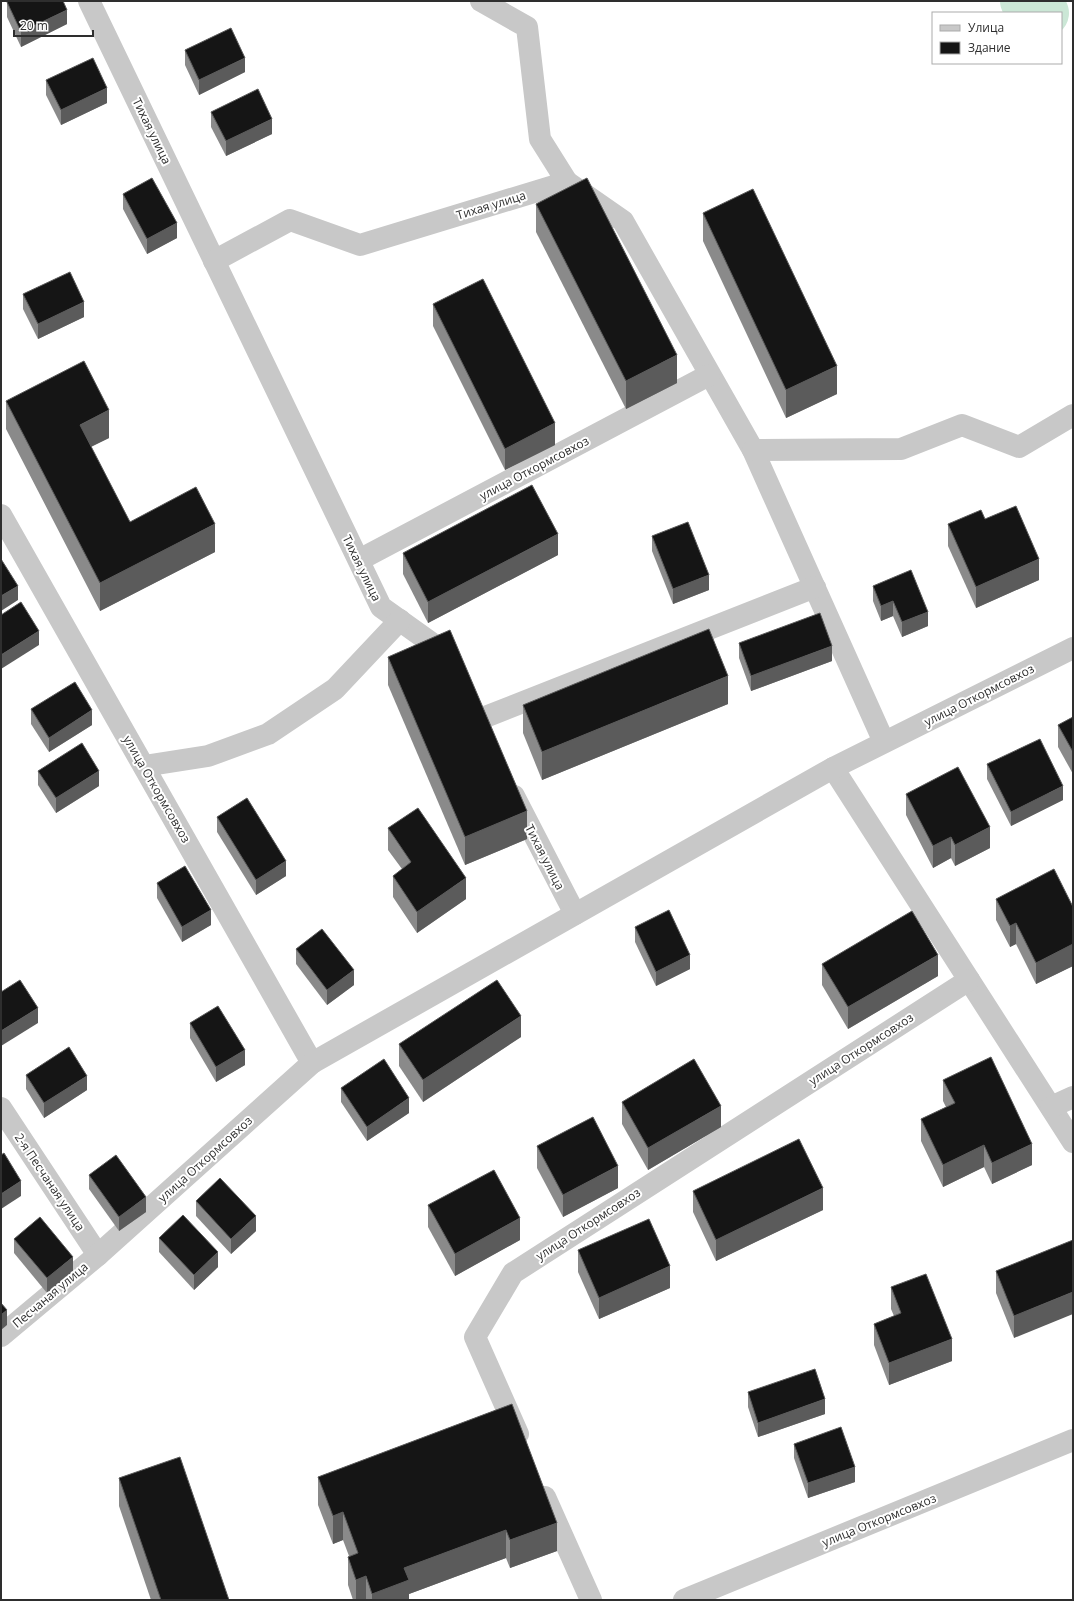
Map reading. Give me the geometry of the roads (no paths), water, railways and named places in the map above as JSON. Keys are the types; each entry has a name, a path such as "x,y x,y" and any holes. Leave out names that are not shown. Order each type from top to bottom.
{"street":[{"name":"Тихая улица","path":"89,1 381,607 437,647 454,680"},
{"path":"481,1 527,27 540,139 567,182 623,221 709,375 753,450 884,742"},
{"name":"Тихая улица","path":"214,261 290,220 360,245 567,182"},
{"name":"улица Откормсовхоз","path":"359,560 709,375"},
{"path":"753,450 901,449 962,425 1019,447 1073,415"},
{"name":"улица Откормсовхоз","path":"1,515 312,1063"},
{"path":"475,721 814,587"},
{"path":"144,766 208,756 268,734 334,689 400,620"},
{"name":"улица Откормсовхоз","path":"98,1255 312,1063 833,768 1073,648"},
{"path":"465,701 486,741"},
{"path":"833,768 1073,1142"},
{"name":"Тихая улица","path":"504,776 575,914"},
{"name":"улица Откормсовхоз","path":"526,1454 475,1337 513,1273 969,980"},
{"path":"1051,1107 1073,1097"},
{"name":"2-я Песчаная улица","path":"1,1108 98,1255"},
{"name":"Песчаная улица","path":"1,1336 98,1255"},
{"name":"улица Откормсовхоз","path":"684,1600 1073,1440"},
{"path":"536,1476 591,1600"}],"waterway":[{"path":"1024,1 1043,12"}]}
